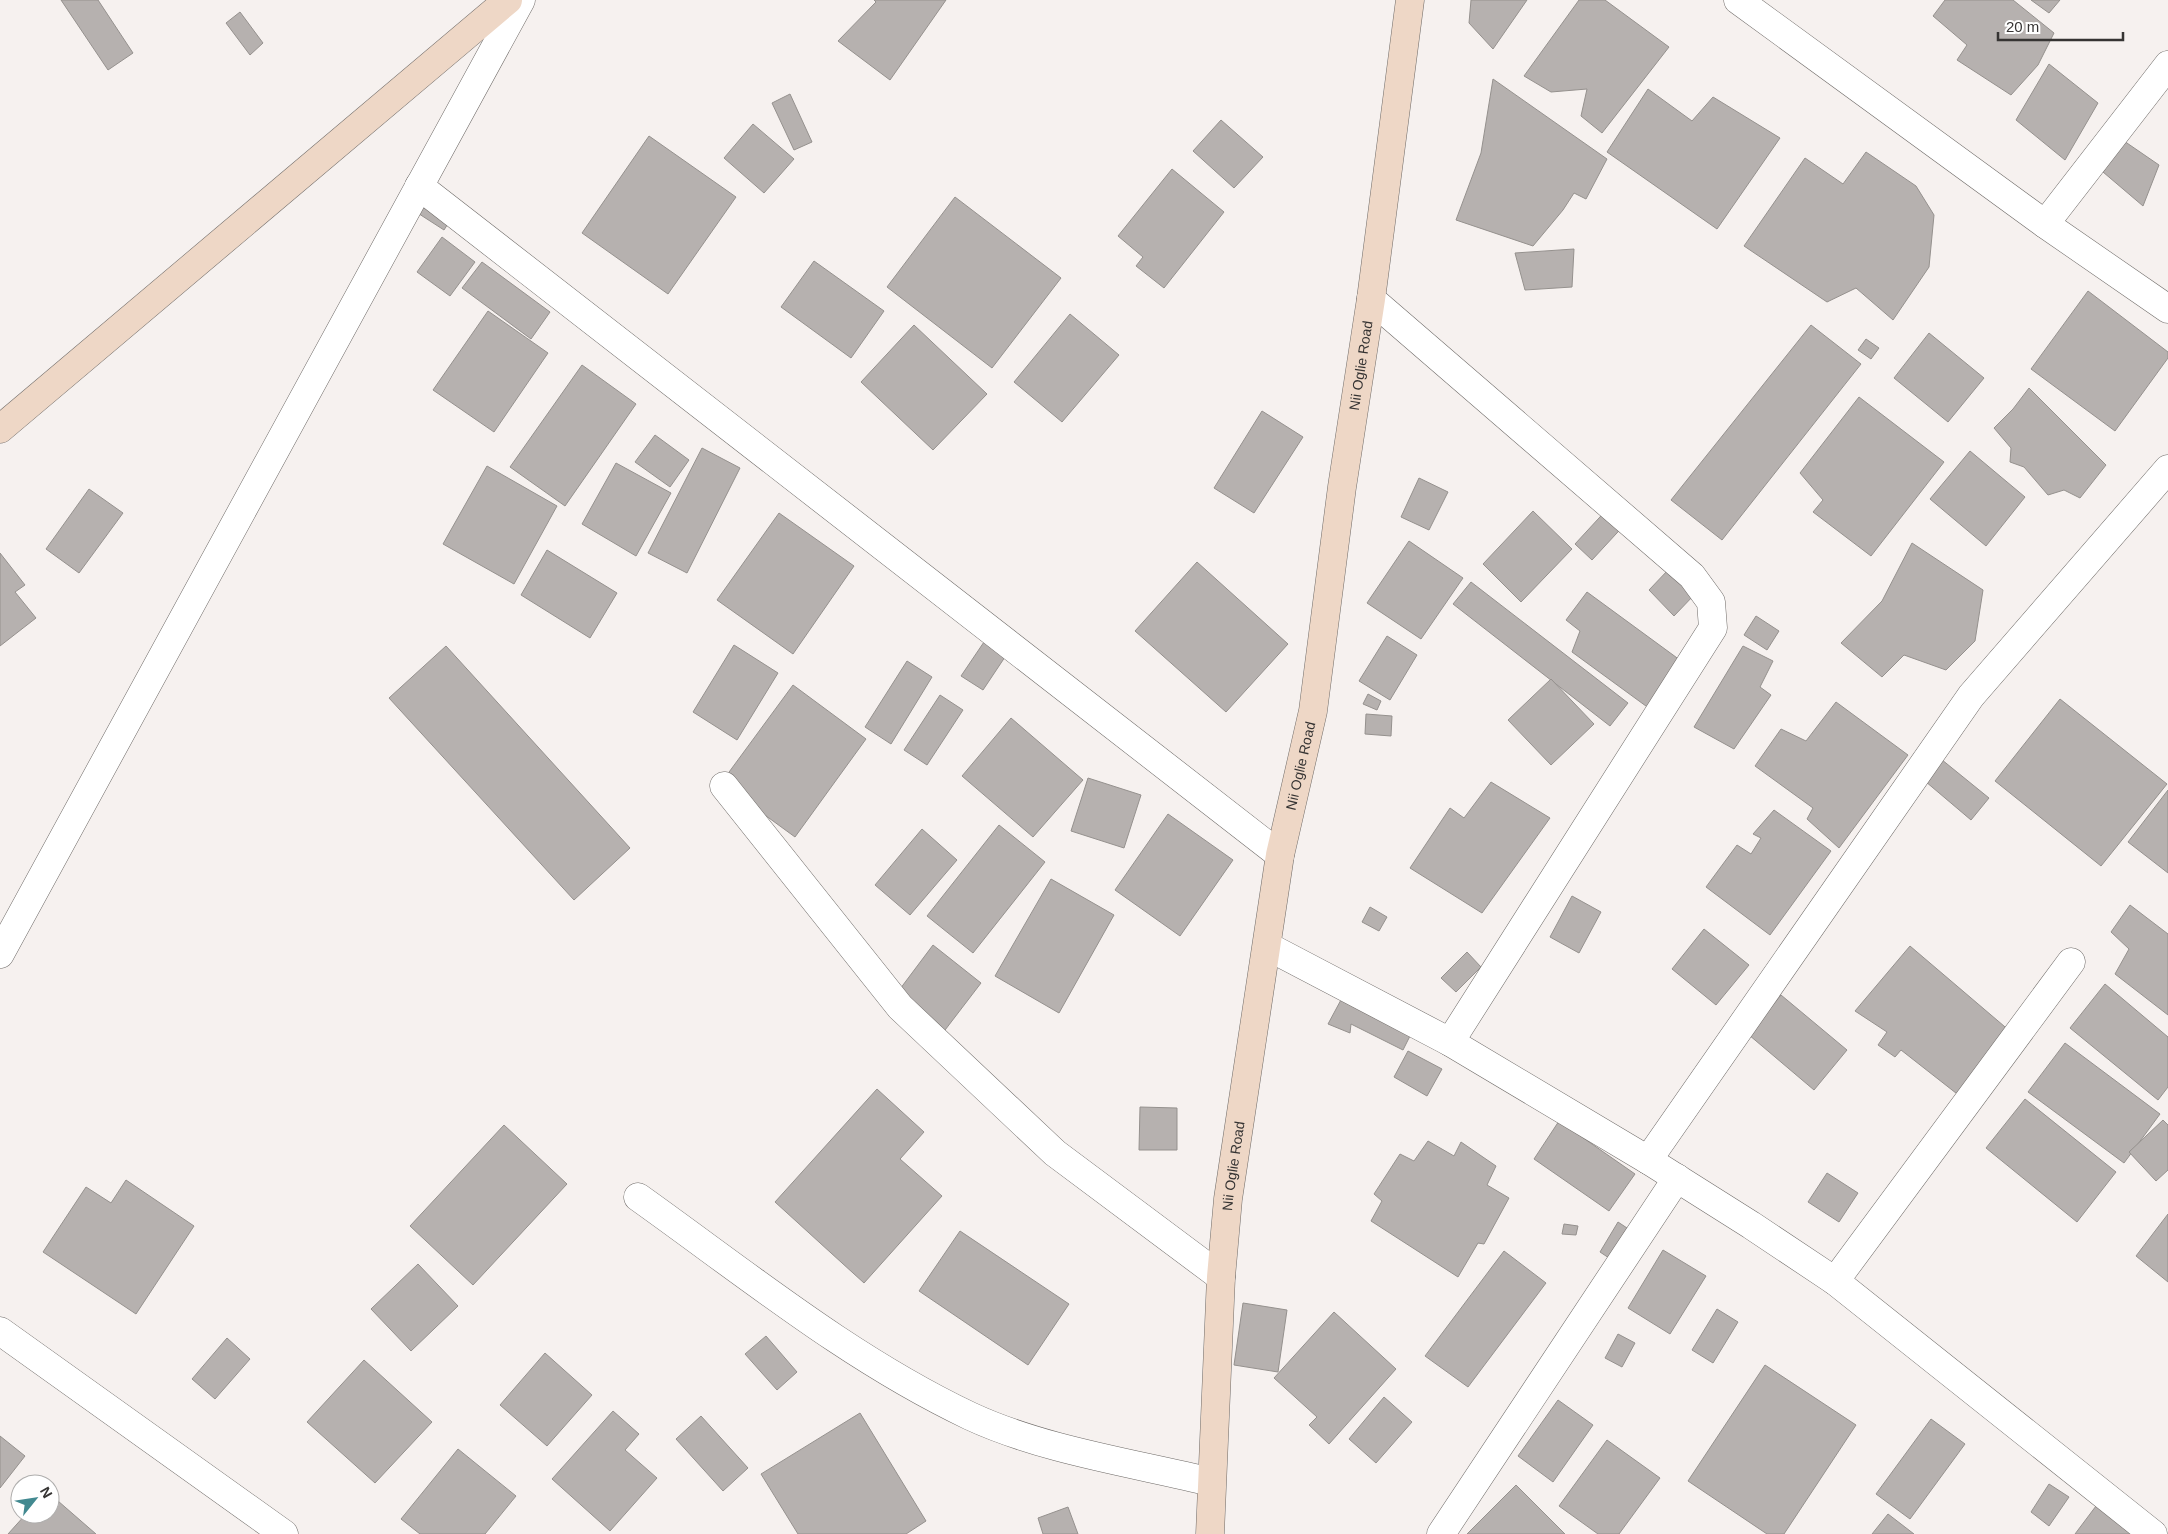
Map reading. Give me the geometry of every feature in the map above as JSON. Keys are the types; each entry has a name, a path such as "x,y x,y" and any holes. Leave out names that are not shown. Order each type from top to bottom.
{"street":[{"path":"0,430 508,0"},
{"path":"0,954 521,0"},
{"name":"Nii Oglie Road","path":"1210,1534 1221,1277 1228,1199 1280,855 1313,711 1342,487 1371,299 1410,0"},
{"path":"1738,0 2045,224 2168,309"},
{"path":"2045,224 2168,65"},
{"path":"419,186 1280,855"},
{"path":"1371,299 1692,576 1711,602 1713,628 1450,1042"},
{"path":"1648,1160 1971,696 2168,469"},
{"path":"724,786 900,1007 1055,1153 1221,1277"},
{"path":"1267,946 1450,1042 1677,1178 1835,1281 2153,1534"},
{"path":"1835,1281 2071,962"},
{"path":"1441,1534 1677,1178"},
{"path":"638,1197 860,1356 971,1416 1032,1439 1211,1482"},
{"path":"0,1331 284,1534"},
{"path":"2159,1534 2168,1522"}],"building":[{"path":"61,0 98,0 133,53 108,70"},
{"path":"874,0 946,0 890,80 838,41 876,2"},
{"path":"1471,0 1527,0 1493,49 1469,23"},
{"path":"1579,0 1605,0 1669,47 1602,133 1581,116 1587,89 1551,92 1524,76"},
{"path":"1945,0 2013,0 2054,33 2038,65 2011,95 1957,60 1967,45 1933,16"},
{"path":"2031,0 2060,0 2049,13"},
{"path":"240,12 263,43 250,55 226,23"},
{"path":"2049,64 2098,103 2065,160 2016,120"},
{"path":"1493,79 1607,159 1586,199 1574,193 1563,210 1533,246 1456,220 1481,153"},
{"path":"1648,89 1692,121 1713,97 1780,138 1717,229 1607,152"},
{"path":"790,94 812,142 794,150 772,103"},
{"path":"1221,120 1263,157 1234,188 1193,151"},
{"path":"753,124 794,159 764,193 724,158"},
{"path":"649,136 736,197 668,294 582,233"},
{"path":"2124,141 2159,165 2143,206 2103,172"},
{"path":"1866,152 1916,186 1934,215 1929,267 1893,320 1856,288 1827,302 1744,246 1805,158 1843,184"},
{"path":"1172,169 1224,212 1164,288 1136,266 1143,257 1118,236"},
{"path":"426,191 456,211 444,230 413,210"},
{"path":"955,197 1061,278 992,368 887,287"},
{"path":"442,237 475,262 450,296 417,272"},
{"path":"1574,249 1572,287 1525,290 1515,253"},
{"path":"814,261 884,311 851,358 781,307"},
{"path":"482,262 550,312 531,339 462,288"},
{"path":"2088,291 2168,352 2168,358 2115,431 2031,369"},
{"path":"488,311 548,353 494,432 433,390"},
{"path":"1070,314 1119,355 1062,422 1014,382"},
{"path":"914,325 987,394 933,450 861,382"},
{"path":"1811,325 1861,364 1722,540 1671,500"},
{"path":"1929,333 1984,378 1948,422 1894,378"},
{"path":"1866,339 1879,348 1871,359 1858,350"},
{"path":"582,365 636,404 565,506 510,467"},
{"path":"2029,388 2106,465 2080,498 2064,490 2048,495 2024,467 2010,462 2011,448 1994,428 2013,409"},
{"path":"1859,397 1944,462 1871,556 1813,512 1823,500 1800,473"},
{"path":"1262,411 1303,437 1254,513 1214,488"},
{"path":"655,435 689,460 670,487 635,462"},
{"path":"702,448 740,468 687,573 648,553"},
{"path":"1970,451 2025,497 1986,546 1930,499"},
{"path":"616,463 671,493 636,556 582,524"},
{"path":"487,466 557,506 514,584 443,544"},
{"path":"1419,478 1448,492 1429,530 1401,517"},
{"path":"89,489 123,513 79,573 46,549"},
{"path":"1611,505 1628,521 1592,560 1575,544"},
{"path":"1533,511 1572,549 1521,602 1483,564"},
{"path":"779,513 854,566 793,654 717,600"},
{"path":"1409,541 1463,578 1421,639 1367,603"},
{"path":"1912,543 1983,590 1975,641 1946,670 1904,655 1882,677 1841,643 1882,601"},
{"path":"547,550 617,593 590,638 521,595"},
{"path":"0,553 25,585 15,592 36,618 0,646"},
{"path":"1197,562 1288,644 1226,712 1135,631"},
{"path":"1669,569 1695,594 1674,616 1649,590"},
{"path":"1471,582 1628,703 1610,726 1453,604"},
{"path":"1587,592 1684,663 1650,709 1572,652 1580,631 1566,620"},
{"path":"1756,616 1779,631 1767,650 1744,635"},
{"path":"1387,636 1417,655 1390,700 1359,681"},
{"path":"984,642 1005,657 983,690 961,676"},
{"path":"734,645 778,673 737,740 693,712"},
{"path":"446,646 630,848 574,900 389,698"},
{"path":"1743,646 1773,661 1760,687 1771,695 1734,749 1694,727"},
{"path":"907,661 932,677 891,744 865,727"},
{"path":"1551,679 1594,724 1551,765 1508,720"},
{"path":"793,685 866,739 795,837 721,783"},
{"path":"1368,694 1381,701 1377,710 1363,704"},
{"path":"940,695 963,710 927,765 904,750"},
{"path":"2060,699 2167,784 2101,866 1995,781"},
{"path":"1836,702 1908,755 1839,848 1807,819 1813,808 1755,766 1781,729 1806,741"},
{"path":"1366,714 1392,716 1391,736 1365,734"},
{"path":"1011,718 1083,780 1033,837 962,776"},
{"path":"1936,755 1989,798 1971,820 1919,776"},
{"path":"1088,778 1141,795 1124,848 1071,831"},
{"path":"1491,782 1550,818 1482,913 1410,868 1450,808 1464,818"},
{"path":"2168,790 2168,873 2128,842"},
{"path":"1774,810 1831,851 1770,935 1706,887 1737,845 1751,854 1761,838 1753,834"},
{"path":"1168,814 1233,860 1180,936 1115,890"},
{"path":"999,825 1045,862 973,953 927,916"},
{"path":"922,829 957,860 910,915 875,885"},
{"path":"1051,879 1114,915 1059,1013 995,976"},
{"path":"1572,896 1601,912 1579,953 1550,937"},
{"path":"2130,905 2168,934 2168,1015 2115,974 2129,949 2111,932"},
{"path":"1370,907 1387,917 1379,931 1362,922"},
{"path":"1704,929 1749,965 1716,1005 1672,969"},
{"path":"933,945 981,983 942,1034 894,997"},
{"path":"1910,946 2011,1032 1961,1097 1901,1050 1895,1057 1878,1045 1887,1032 1855,1011"},
{"path":"1467,952 1481,967 1456,992 1441,978"},
{"path":"2105,984 2168,1037 2168,1087 2158,1100 2070,1028"},
{"path":"1781,995 1847,1050 1814,1090 1749,1035"},
{"path":"1342,998 1411,1034 1403,1050 1351,1024 1350,1033 1328,1024"},
{"path":"2065,1043 2160,1114 2124,1163 2028,1092"},
{"path":"1408,1051 1442,1069 1427,1096 1394,1077"},
{"path":"877,1089 924,1132 900,1159 942,1196 864,1283 775,1202"},
{"path":"2025,1099 2116,1172 2077,1222 1986,1148"},
{"path":"1140,1107 1177,1108 1177,1150 1139,1150"},
{"path":"2163,1120 2168,1125 2168,1170 2156,1181 2129,1152"},
{"path":"1559,1121 1635,1174 1609,1211 1534,1159"},
{"path":"504,1125 567,1184 473,1285 410,1226"},
{"path":"1428,1141 1454,1156 1461,1142 1496,1166 1487,1185 1509,1198 1484,1244 1478,1243 1458,1277 1371,1221 1382,1201 1374,1194 1400,1154 1414,1161"},
{"path":"1827,1173 1858,1193 1839,1222 1808,1202"},
{"path":"126,1180 194,1226 136,1314 43,1252 86,1187 111,1203"},
{"path":"2168,1214 2168,1282 2136,1256"},
{"path":"1618,1222 1627,1228 1609,1258 1600,1252"},
{"path":"1564,1224 1578,1226 1576,1235 1562,1234"},
{"path":"960,1231 1069,1304 1028,1365 919,1291"},
{"path":"1663,1250 1706,1276 1670,1334 1628,1308"},
{"path":"1504,1251 1546,1283 1468,1387 1425,1356"},
{"path":"418,1264 458,1306 411,1351 371,1309"},
{"path":"1243,1303 1287,1310 1278,1372 1234,1365"},
{"path":"1717,1309 1738,1322 1713,1363 1692,1350"},
{"path":"1334,1312 1396,1369 1329,1444 1309,1425 1317,1417 1274,1378"},
{"path":"1618,1334 1635,1343 1622,1367 1605,1358"},
{"path":"766,1336 797,1372 777,1390 745,1354"},
{"path":"227,1338 250,1359 215,1399 192,1379"},
{"path":"545,1353 592,1395 547,1446 500,1405"},
{"path":"364,1360 432,1422 375,1483 307,1422"},
{"path":"1765,1365 1856,1425 1784,1534 1767,1534 1688,1481"},
{"path":"1384,1397 1412,1422 1376,1463 1349,1439"},
{"path":"1558,1400 1593,1425 1553,1482 1518,1456"},
{"path":"613,1411 639,1434 625,1450 657,1478 610,1531 552,1479"},
{"path":"860,1413 926,1521 906,1534 798,1534 761,1474"},
{"path":"701,1416 748,1468 723,1491 676,1439"},
{"path":"1931,1419 1965,1444 1910,1519 1876,1494"},
{"path":"0,1436 25,1456 0,1488"},
{"path":"1607,1440 1660,1478 1619,1534 1598,1534 1559,1506"},
{"path":"458,1449 516,1496 485,1534 420,1534 401,1519"},
{"path":"2049,1484 2069,1497 2049,1526 2031,1512"},
{"path":"1516,1485 1565,1534 1467,1534"},
{"path":"2099,1502 2141,1534 2075,1534"},
{"path":"60,1503 96,1534 8,1534 17,1524 60,1524"},
{"path":"1068,1507 1078,1534 1043,1534 1038,1518"},
{"path":"1888,1514 1914,1534 1872,1534"}]}
